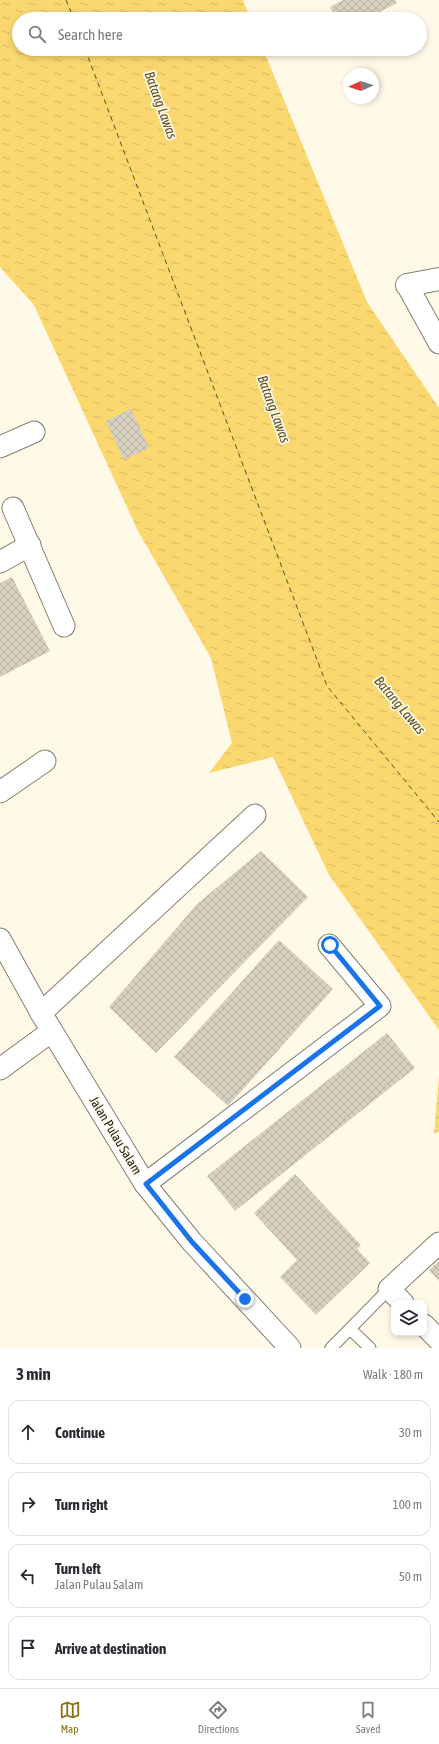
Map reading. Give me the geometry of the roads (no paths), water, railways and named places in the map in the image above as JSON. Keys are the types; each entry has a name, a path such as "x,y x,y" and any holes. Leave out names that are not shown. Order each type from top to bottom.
{"street":[{"path":"439,280 407,285 439,343"},
{"path":"0,447 34,432"},
{"path":"13,508 64,626"},
{"path":"0,562 30,545"},
{"path":"0,792 45,761"},
{"path":"0,1069 254,815"},
{"name":"Jalan Pulau Salam","path":"0,939 47,1022 146,1184 192,1242 290,1348"},
{"path":"146,1184 380,1006 330,945"},
{"path":"396,1296 439,1243"},
{"path":"427,1328 439,1340"}],"lane":[{"path":"331,1348 350,1329 396,1296"},
{"path":"350,1329 370,1348"}],"water":[{"name":"Batang Lawas","path":"0,0 243,0 247,12 12,12 12,56 266,56 367,302 439,408 439,1030 329,875 273,757 209,773 232,743 211,658 138,531 34,305 0,267"},
{"path":"439,1076 439,1131 434,1134"}]}
